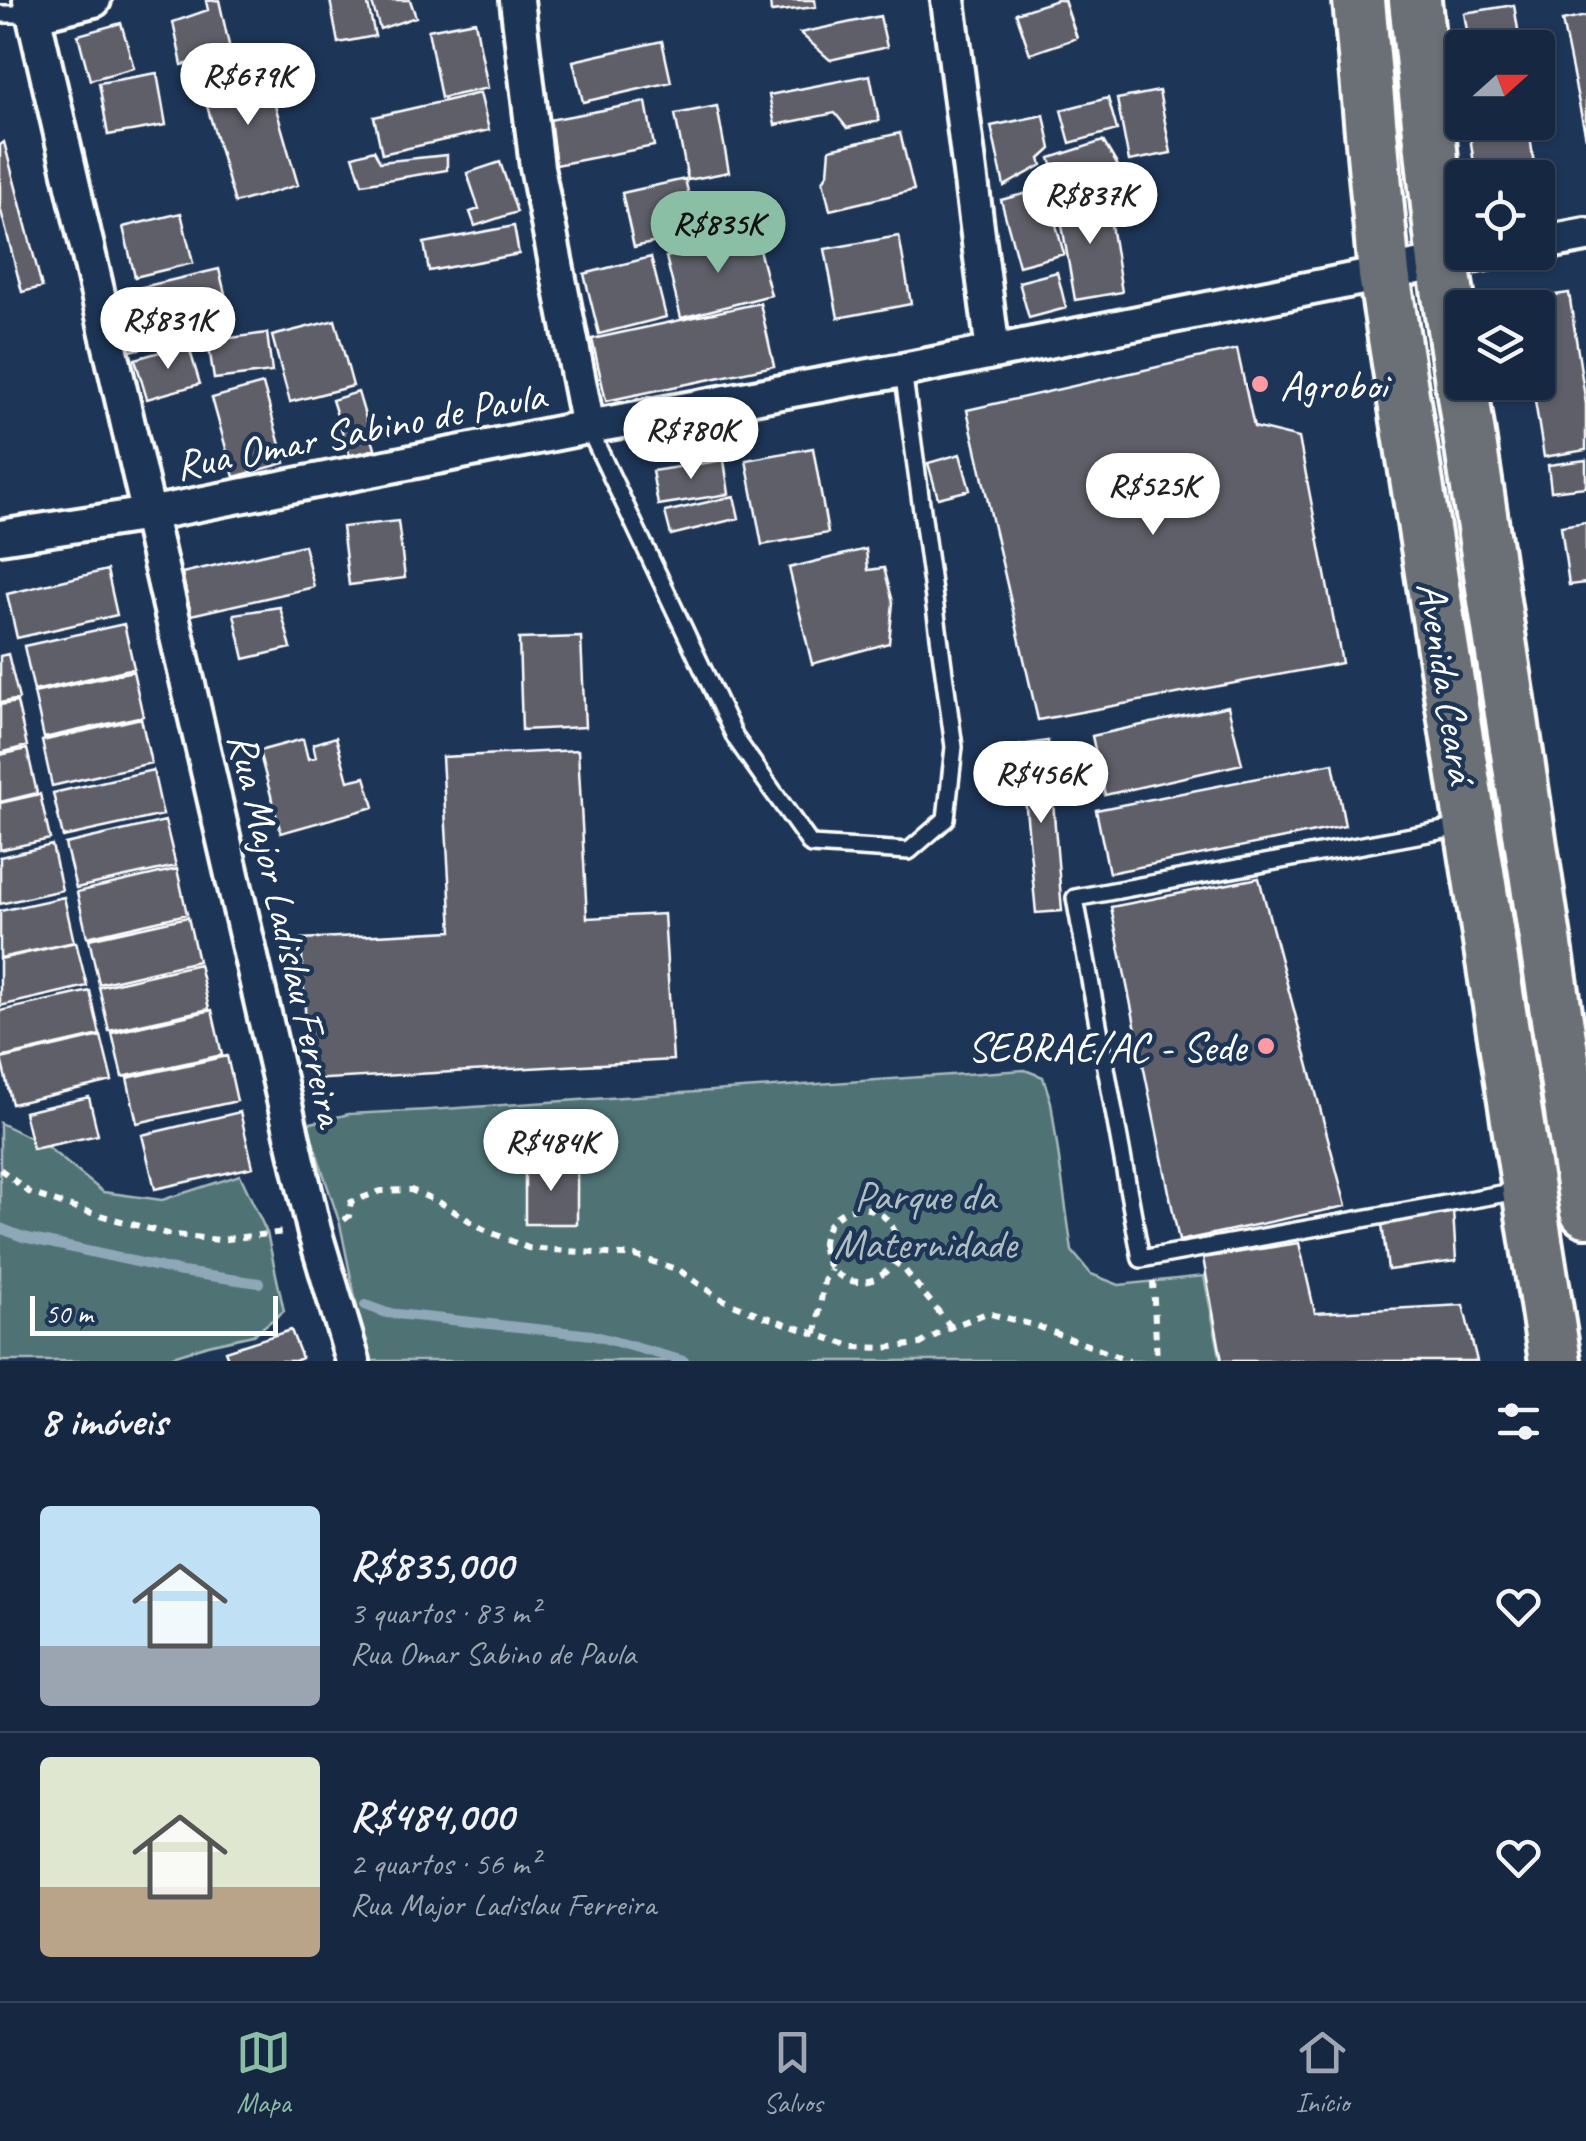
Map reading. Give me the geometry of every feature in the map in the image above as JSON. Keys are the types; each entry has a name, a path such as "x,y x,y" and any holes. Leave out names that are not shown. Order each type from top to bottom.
{"main road":[{"name":"Avenida Ceará","path":"1359,0 1384,274 1555,1361"},
{"name":"Avenida Ceará","path":"1415,0 1443,262 1586,1211"}],"street":[{"path":"32,7 94,0"},
{"path":"517,0 537,167 588,428"},
{"path":"948,0 992,352"},
{"name":"Rua Major Ladislau Ferreira","path":"32,7 314,1230 353,1361"},
{"path":"1555,241 1586,235"},
{"name":"Rua Omar Sabino de Paula","path":"0,537 149,514 1443,262"}],"lane":[{"path":"0,14 32,7"},
{"path":"588,428 736,739 811,846 909,851 946,819 954,747 902,370"},
{"path":"1470,826 1075,898 1141,1259 1528,1189"}],"path":[{"path":"0,1170 30,1193 74,1208 168,1234 219,1240 340,1224 349,1216 351,1202 381,1191 411,1190 528,1248 635,1256 679,1270 719,1298 854,1347 920,1344 987,1313 1036,1326 1129,1361"},
{"path":"858,1207 871,1209 892,1226 897,1239 894,1261 888,1270 868,1281 855,1282 831,1268 822,1242 834,1218 858,1207"},
{"path":"894,1261 951,1327"},
{"path":"816,1334 824,1281 831,1268"},
{"path":"1153,1281 1157,1361"}],"green space":[{"name":"Parque da Maternidade","path":"1025,1070 1043,1077 1051,1102 1072,1251 1091,1274 1119,1285 1204,1276 1221,1361 368,1361 340,1224 307,1124 349,1114"},
{"path":"0,1123 45,1145 103,1192 162,1200 240,1175 267,1233 284,1311 253,1335 157,1361 0,1361"}],"building":[{"path":"219,0 231,54 182,65 173,22 208,10 206,1"},
{"path":"330,0 367,0 375,36 338,43"},
{"path":"371,0 410,0 416,17 380,29"},
{"path":"770,0 815,0 816,7 771,12"},
{"path":"1064,0 1077,38 1030,54 1016,13"},
{"path":"1514,5 1518,30 1467,30 1464,13"},
{"path":"880,16 887,47 830,60 800,33"},
{"path":"1586,16 1586,138 1562,21"},
{"path":"475,21 488,88 441,98 428,30"},
{"path":"121,23 134,68 90,80 78,35"},
{"path":"662,41 671,82 583,102 573,61"},
{"path":"260,53 298,185 235,203 197,71"},
{"path":"157,73 166,125 108,135 99,83"},
{"path":"870,75 879,121 847,128 835,113 775,125 769,95"},
{"path":"1159,91 1171,153 1129,161 1117,99"},
{"path":"480,93 489,130 382,154 374,117"},
{"path":"1108,98 1117,130 1070,143 1061,110"},
{"path":"646,102 654,146 556,165 549,120"},
{"path":"717,106 729,172 688,180 675,114"},
{"path":"1044,115 1051,149 1040,159 1042,165 1004,186 991,126"},
{"path":"900,133 914,190 830,210 823,181 828,173 830,149"},
{"path":"1471,140 1531,140 1533,160 1473,160"},
{"path":"1103,141 1118,166 1058,184 1050,158"},
{"path":"4,142 42,287 22,292 0,207 0,145"},
{"path":"374,150 380,162 447,155 447,170 362,184 353,156"},
{"path":"500,162 517,212 475,226 470,212 479,209 467,173"},
{"path":"685,179 698,233 634,247 622,193"},
{"path":"1046,188 1064,254 1019,266 1001,200"},
{"path":"1106,194 1122,292 1075,300 1058,202"},
{"path":"181,213 193,263 135,277 123,227"},
{"path":"514,226 519,254 429,271 424,243"},
{"path":"755,234 771,295 681,318 666,257"},
{"path":"899,236 911,304 838,318 825,249"},
{"path":"651,257 666,317 599,334 584,274"},
{"path":"219,269 233,327 126,352 113,294"},
{"path":"1057,272 1066,308 1029,318 1019,282"},
{"path":"1569,293 1586,404 1586,450 1544,457 1535,400 1555,400 1555,295"},
{"path":"760,303 774,366 606,401 592,339"},
{"path":"335,320 353,386 290,402 272,336"},
{"path":"267,333 272,372 214,379 208,341"},
{"path":"188,344 200,384 147,399 135,359"},
{"path":"1237,349 1254,427 1299,438 1342,663 1038,720 967,410"},
{"path":"263,384 285,463 234,477 212,398"},
{"path":"358,392 375,449 350,456 332,400"},
{"path":"813,448 828,533 762,545 746,460"},
{"path":"960,454 970,490 938,498 928,463"},
{"path":"724,460 729,494 658,505 652,471"},
{"path":"1586,460 1586,487 1551,491 1548,465"},
{"path":"734,496 739,518 671,535 665,512"},
{"path":"398,521 405,578 349,585 342,527"},
{"path":"1586,522 1586,583 1569,585 1561,526"},
{"path":"304,545 314,587 191,615 182,573"},
{"path":"866,549 868,570 884,568 893,602 889,643 812,664 789,568"},
{"path":"107,570 117,615 17,638 7,594"},
{"path":"280,607 291,648 244,659 234,614"},
{"path":"124,624 134,668 34,691 24,646"},
{"path":"581,637 585,727 522,730 519,639"},
{"path":"8,654 19,699 0,703 0,656"},
{"path":"133,671 143,716 44,738 34,693"},
{"path":"17,702 27,746 0,753 0,705"},
{"path":"1228,706 1242,764 1105,795 1092,736"},
{"path":"141,718 151,763 52,786 42,741"},
{"path":"336,737 348,781 365,777 374,807 281,833 259,751 303,739 308,759 316,757 313,744"},
{"path":"1048,741 1062,911 1036,913 1020,745"},
{"path":"27,749 37,793 0,802 0,755"},
{"path":"578,750 587,918 664,914 673,1060 309,1080 301,939 452,931 442,757"},
{"path":"1333,763 1345,826 1109,873 1096,810"},
{"path":"153,770 163,815 63,837 53,793"},
{"path":"40,794 50,839 0,850 0,803"},
{"path":"165,821 176,866 76,888 65,844"},
{"path":"52,845 62,890 0,904 0,857"},
{"path":"177,869 187,914 87,937 77,892"},
{"path":"1259,878 1346,1206 1179,1241 1111,907"},
{"path":"64,897 74,942 0,958 0,911"},
{"path":"188,917 198,961 99,984 89,939"},
{"path":"76,942 87,986 0,1006 0,959"},
{"path":"199,964 209,1009 109,1031 99,987"},
{"path":"90,991 100,1035 0,1058 0,1011"},
{"path":"212,1010 222,1055 122,1077 112,1033"},
{"path":"101,1036 112,1081 12,1104 1,1059"},
{"path":"227,1056 237,1101 137,1123 127,1078"},
{"path":"89,1097 98,1135 33,1149 24,1112"},
{"path":"240,1112 253,1167 155,1189 142,1135"},
{"path":"525,1164 577,1164 577,1224 525,1224"},
{"path":"1453,1210 1456,1261 1388,1270 1382,1224"},
{"path":"1299,1243 1315,1313 1463,1305 1477,1361 1222,1361 1203,1258"},
{"path":"291,1330 302,1358 229,1361 225,1351"}],"waterway":[{"path":"0,1228 23,1237 182,1272 259,1283"},
{"path":"365,1305 387,1313 592,1335 684,1361"}],"place":[{"name":"Agroboi","path":"1260,384"},
{"name":"SEBRAE/AC - Sede","path":"1266,1046"}]}
